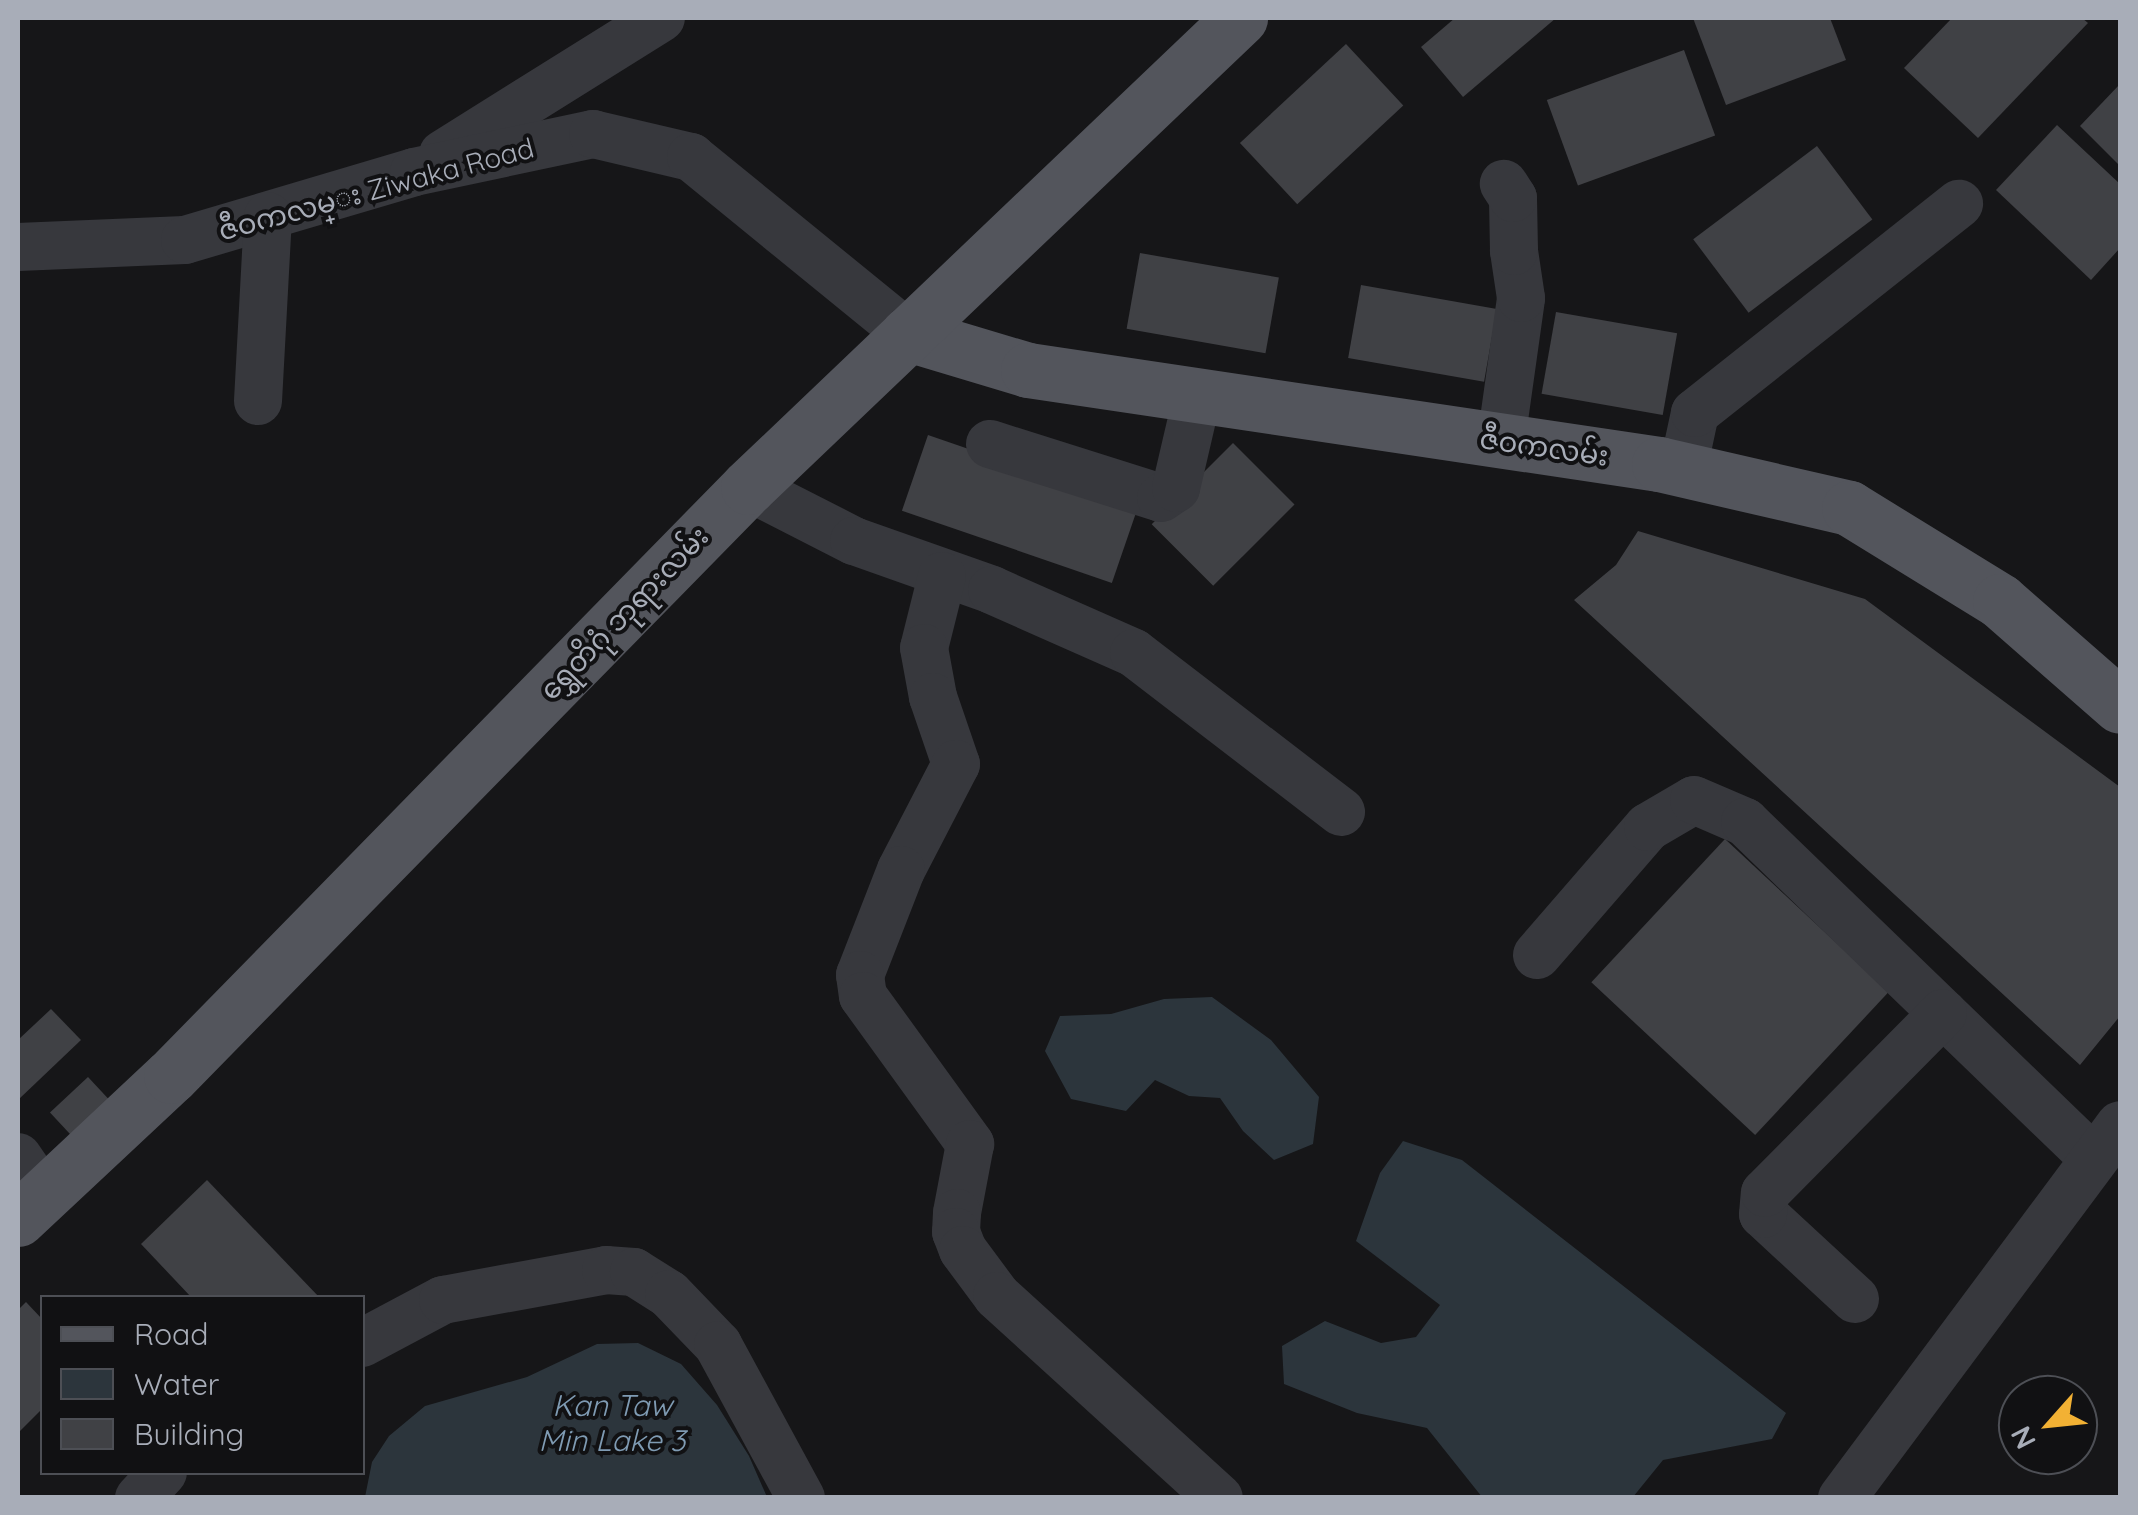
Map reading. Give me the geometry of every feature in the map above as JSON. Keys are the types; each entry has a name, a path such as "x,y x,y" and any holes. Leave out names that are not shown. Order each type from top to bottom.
{"main road":[{"name":"ရွှေတိဂုံ ဘုရားလမ်း","path":"26,1190 171,1076 748,486 1240,18"},
{"name":"ဇီဝကလမ်း","path":"908,334 1028,370 1683,469 1849,508 2000,601 2120,706"}],"street":[{"path":"414,172 660,18"},
{"name":"ဇီဝကလမ္း Ziwaka Road","path":"18,247 185,240 414,172 593,134 691,157 908,334"},
{"path":"1501,441 1521,298 1514,252 1513,198 1504,184"},
{"path":"1683,469 1694,413 1959,204"},
{"path":"258,401 268,216"},
{"path":"990,444 1161,498 1176,488 1197,398"},
{"path":"748,486 854,542 942,576 992,590 1134,653 1341,812"},
{"path":"942,576 924,648 934,698 956,764 901,870 860,975 863,996 970,1144 957,1213 956,1232 963,1250 996,1296 1219,1498"},
{"path":"1537,956 1648,826 1694,800 1745,822 1828,873 1943,1013 2106,1141 1957,1349 1842,1498"},
{"path":"1855,1299 1763,1214 1765,1192 1943,1013"},
{"path":"365,1341 443,1300 606,1270 634,1272 669,1294 718,1345 801,1498"},
{"path":"139,1498 161,1475"}],"water":[{"path":"1212,997 1271,1040 1319,1097 1313,1144 1274,1160 1243,1131 1220,1098 1189,1096 1155,1080 1126,1111 1071,1099 1045,1051 1060,1016 1111,1014 1164,999"},
{"path":"1403,1141 1462,1160 1786,1413 1772,1439 1663,1460 1633,1497 1482,1497 1427,1428 1357,1413 1284,1384 1282,1346 1325,1321 1381,1343 1416,1337 1440,1305 1356,1241 1380,1173"},
{"name":"Kan Taw Min Lake 3","path":"638,1343 681,1364 717,1405 749,1456 767,1497 365,1497 372,1462 389,1436 425,1406 527,1377 597,1344"}],"building":[{"path":"1455,18 1556,18 1463,97 1421,47"},
{"path":"1693,18 1830,18 1846,60 1726,105"},
{"path":"1952,18 2082,18 2088,23 1978,138 1904,68"},
{"path":"1346,44 1403,105 1297,204 1240,143"},
{"path":"1684,50 1715,136 1578,185 1547,100"},
{"path":"2120,84 2120,166 2080,126"},
{"path":"2057,125 2120,184 2120,248 2091,280 1996,190"},
{"path":"1817,146 1872,219 1749,313 1693,239"},
{"path":"1140,253 1279,277 1265,353 1127,329"},
{"path":"1361,285 1497,309 1484,382 1348,358"},
{"path":"1556,312 1677,333 1663,415 1542,394"},
{"path":"928,435 1138,507 1112,583 902,511"},
{"path":"1233,443 1295,505 1213,586 1152,524"},
{"path":"1638,531 1865,599 2120,787 2120,1016 2080,1065 1574,600 1616,565"},
{"path":"1725,839 1889,992 1755,1135 1591,982"},
{"path":"51,1009 81,1040 18,1100 18,1040"},
{"path":"88,1077 116,1107 78,1142 50,1112"},
{"path":"207,1180 317,1295 189,1295 141,1244"},
{"path":"26,1302 40,1317 40,1411 18,1433 18,1310"}]}
